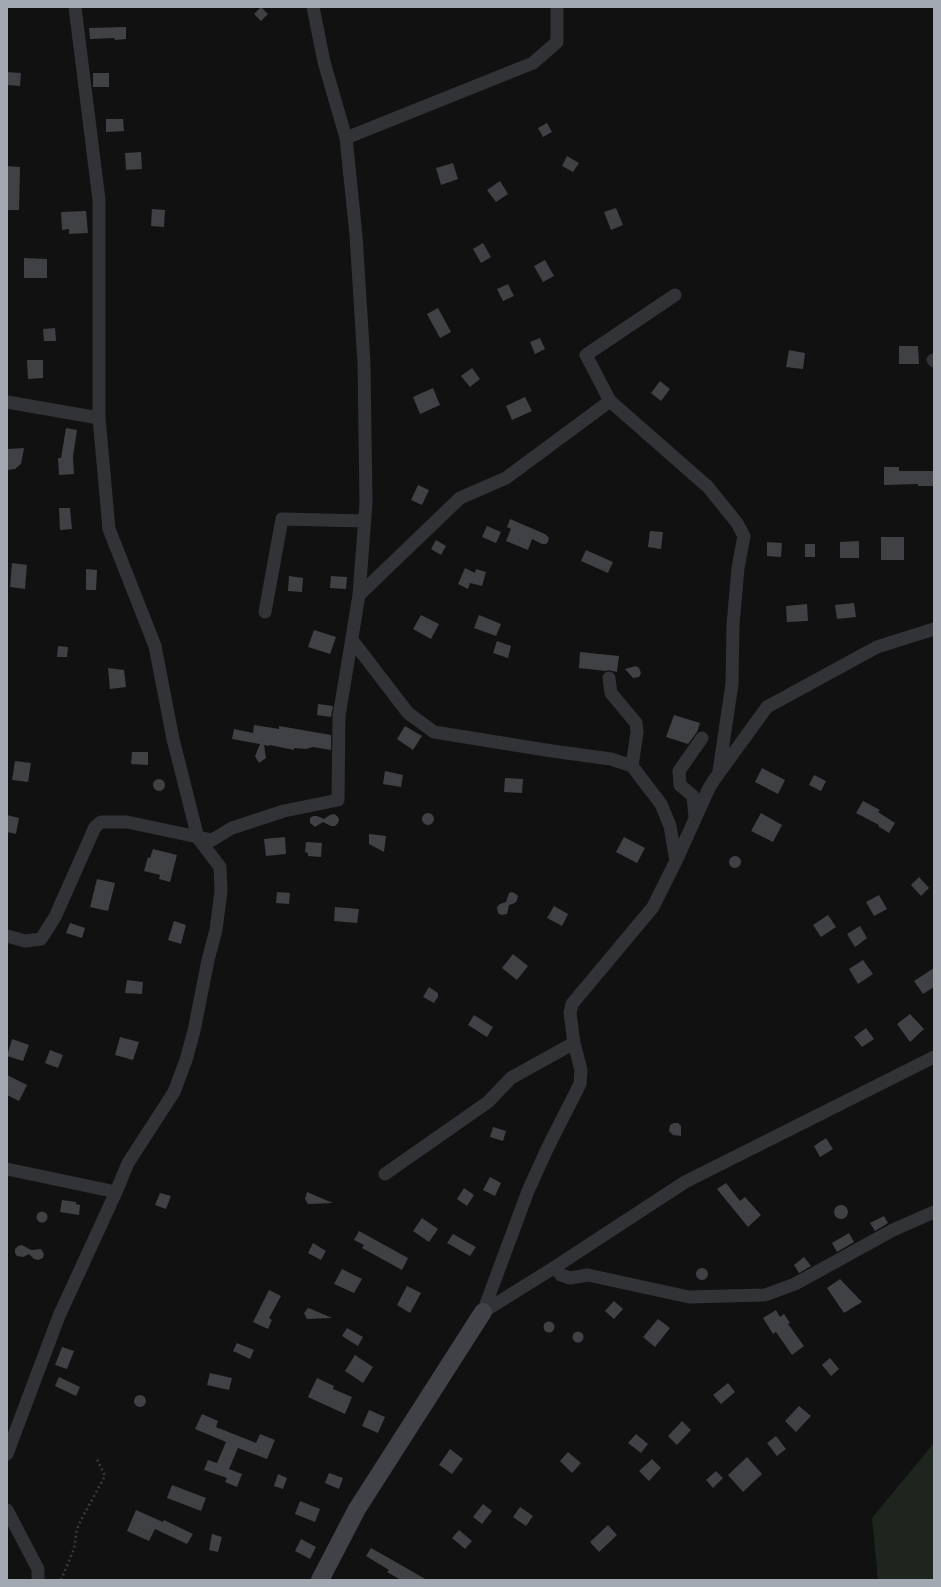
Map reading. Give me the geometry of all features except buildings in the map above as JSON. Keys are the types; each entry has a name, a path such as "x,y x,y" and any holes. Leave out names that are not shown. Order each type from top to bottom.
{"main road":[{"path":"320,1580 357,1509 483,1312"}],"street":[{"path":"7,1454 59,1316 128,1164 174,1092 186,1060 194,1031 208,960 216,930 221,891 220,867 198,838 172,739 155,646 110,529 99,418 99,200 75,7"},
{"path":"7,936 25,941 41,939 55,917 95,827 101,822 127,822 212,840 232,828 284,811 338,800 339,716 360,595 365,520 364,363 356,235 346,138 324,62 313,7"},
{"path":"346,138 533,63 557,42 557,7"},
{"path":"675,295 586,355 610,401 708,487 737,523 744,536 738,568 733,625 732,684 718,774"},
{"path":"360,595 460,498 506,478 610,401"},
{"path":"7,402 99,418"},
{"path":"265,612 282,519 365,520"},
{"path":"483,1312 528,1191 548,1147 580,1084 581,1070 574,1043 570,1013 572,1004 653,907 676,861 709,788 718,774 767,707 877,646 934,629"},
{"path":"352,640 408,713 434,732 612,759 632,766 661,804 670,826 676,861"},
{"path":"609,678 611,693 636,723 637,732 632,766"},
{"path":"695,818 694,796 680,785 679,771 702,738"},
{"path":"385,1174 488,1102 511,1078 574,1043"},
{"path":"483,1312 685,1182 934,1057"},
{"path":"7,1169 116,1192"},
{"path":"555,1267 561,1275 570,1278 588,1275 689,1297 765,1295 795,1284 893,1230 934,1212"},
{"path":"7,1510 38,1569 38,1580"}],"path":[{"path":"61,1580 74,1549 77,1529 104,1476 97,1459"}],"shaded area":[{"path":"934,1443 934,1580 878,1580 872,1518"}]}
